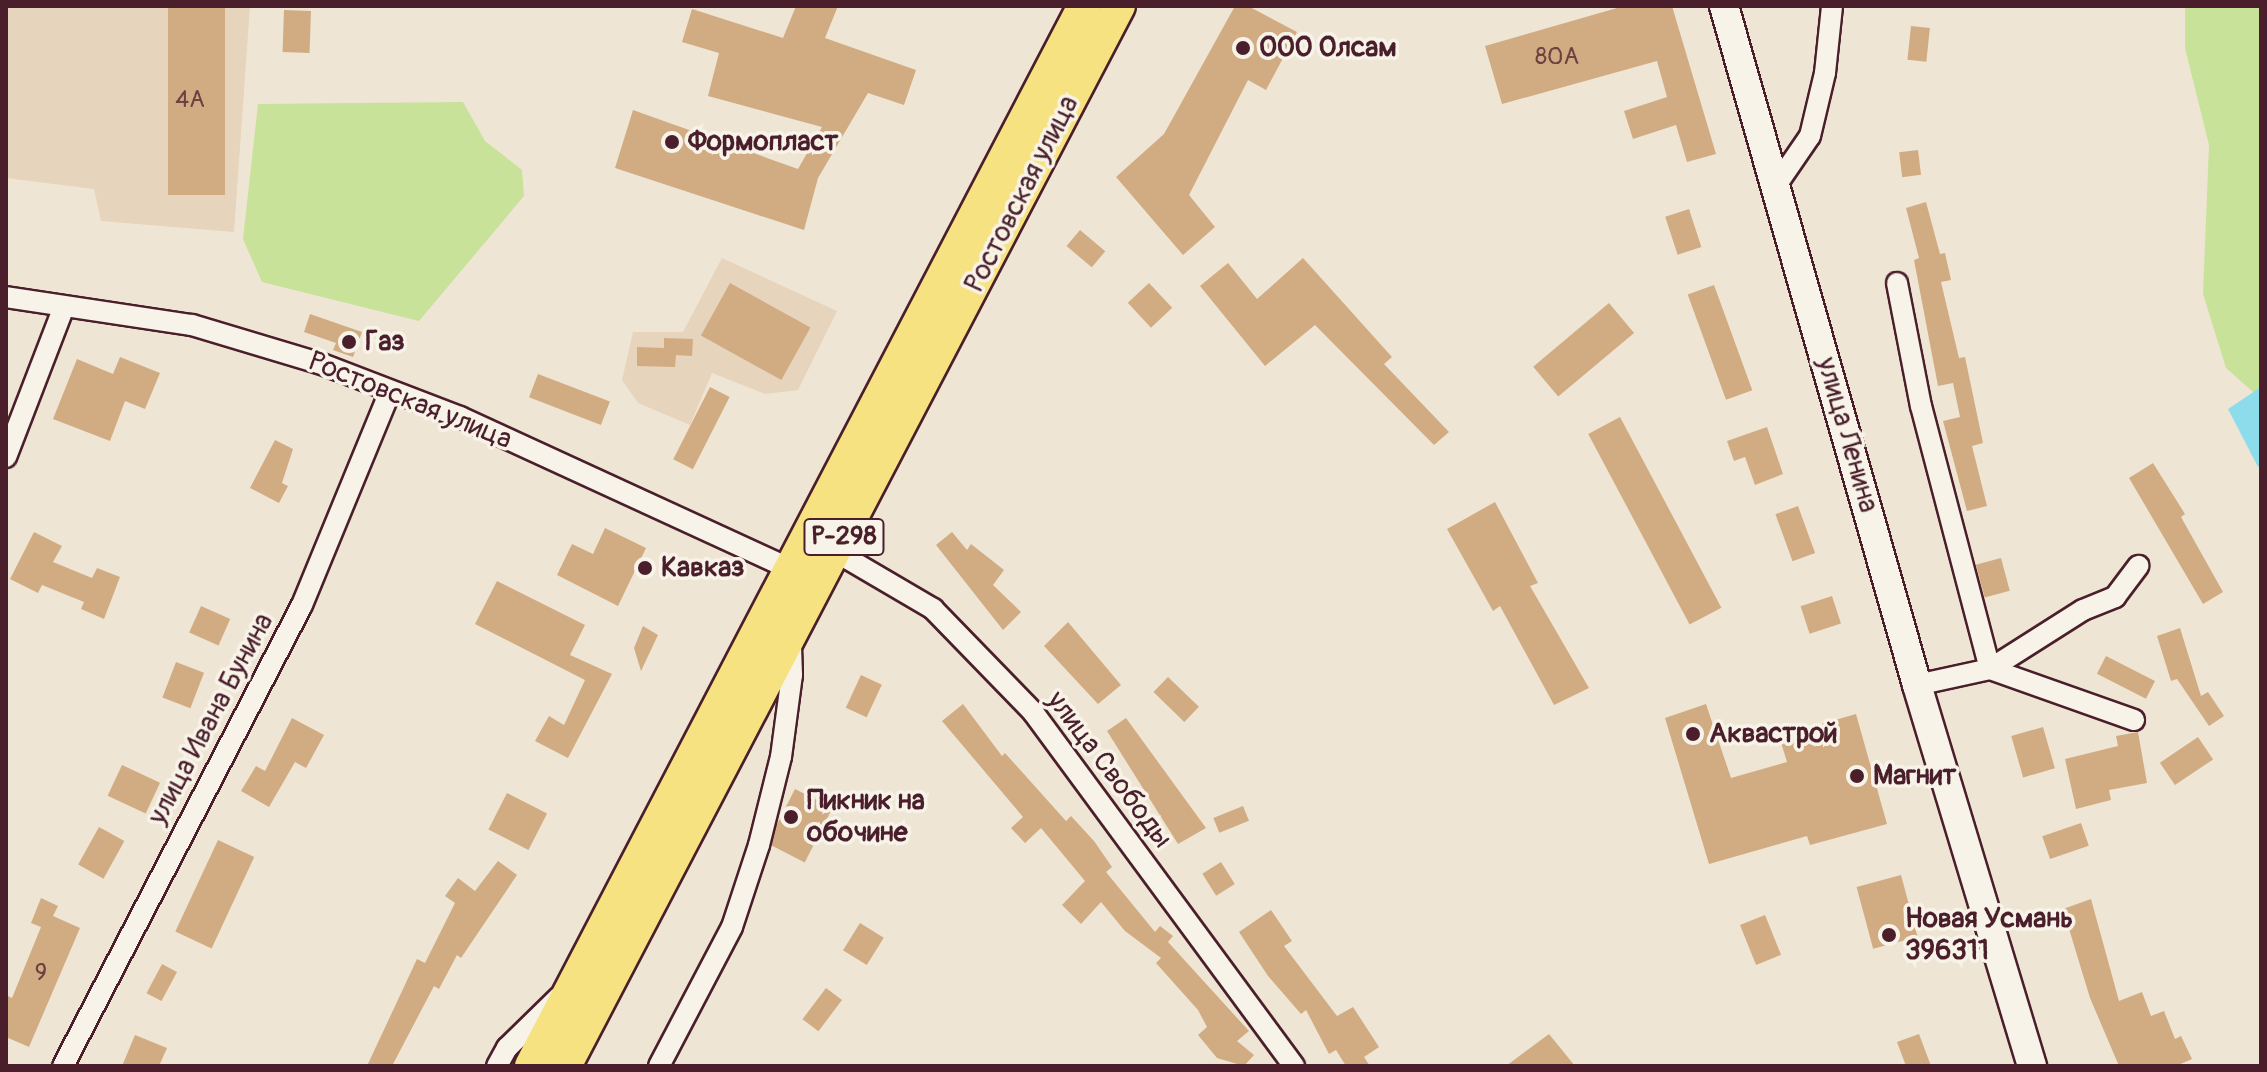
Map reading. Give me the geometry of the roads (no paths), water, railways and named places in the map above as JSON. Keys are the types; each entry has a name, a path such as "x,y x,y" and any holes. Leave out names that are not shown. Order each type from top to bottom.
{"highway":[{"name":"Ростовская улица","path":"531,1066 793,570 1084,6"},
{"name":"Ростовская улица","path":"565,1066 1119,6"}],"main road":[{"name":"улица Ленина","path":"1724,6 1917,685 2032,1066"}],"street":[{"path":"1777,184 1810,136 1825,73 1832,6"},
{"path":"1897,283 1921,406 1990,669"},
{"name":"Ростовская улица","path":"6,297 192,325 319,363 460,417 793,570"},
{"path":"6,457 64,307"},
{"name":"улица Ивана Бунина","path":"63,1066 302,605 390,391"},
{"name":"улица Свободы","path":"836,552 933,609 1033,712 1294,1066"},
{"path":"1917,685 1990,669 2083,610 2115,597 2138,566"},
{"name":"Ростовская улица","path":"659,1066 732,927 759,845 781,757 792,675 791,637"},
{"path":"1990,669 2134,720"},
{"path":"497,1066 507,1048 576,980"}],"water":[{"path":"2261,387 2261,465 2258,467 2228,409"}],"place":[{"name":"ООО Олсам","path":"1243,48"},
{"name":"Формопласт","path":"672,142"},
{"name":"Газ","path":"349,342"},
{"name":"Кавказ","path":"645,568"},
{"name":"Аквастрой","path":"1693,734"},
{"name":"Магнит","path":"1857,776"},
{"name":"Пикник на обочине","path":"791,817"},
{"name":"Новая Усмань 396311","path":"1889,935"}]}
